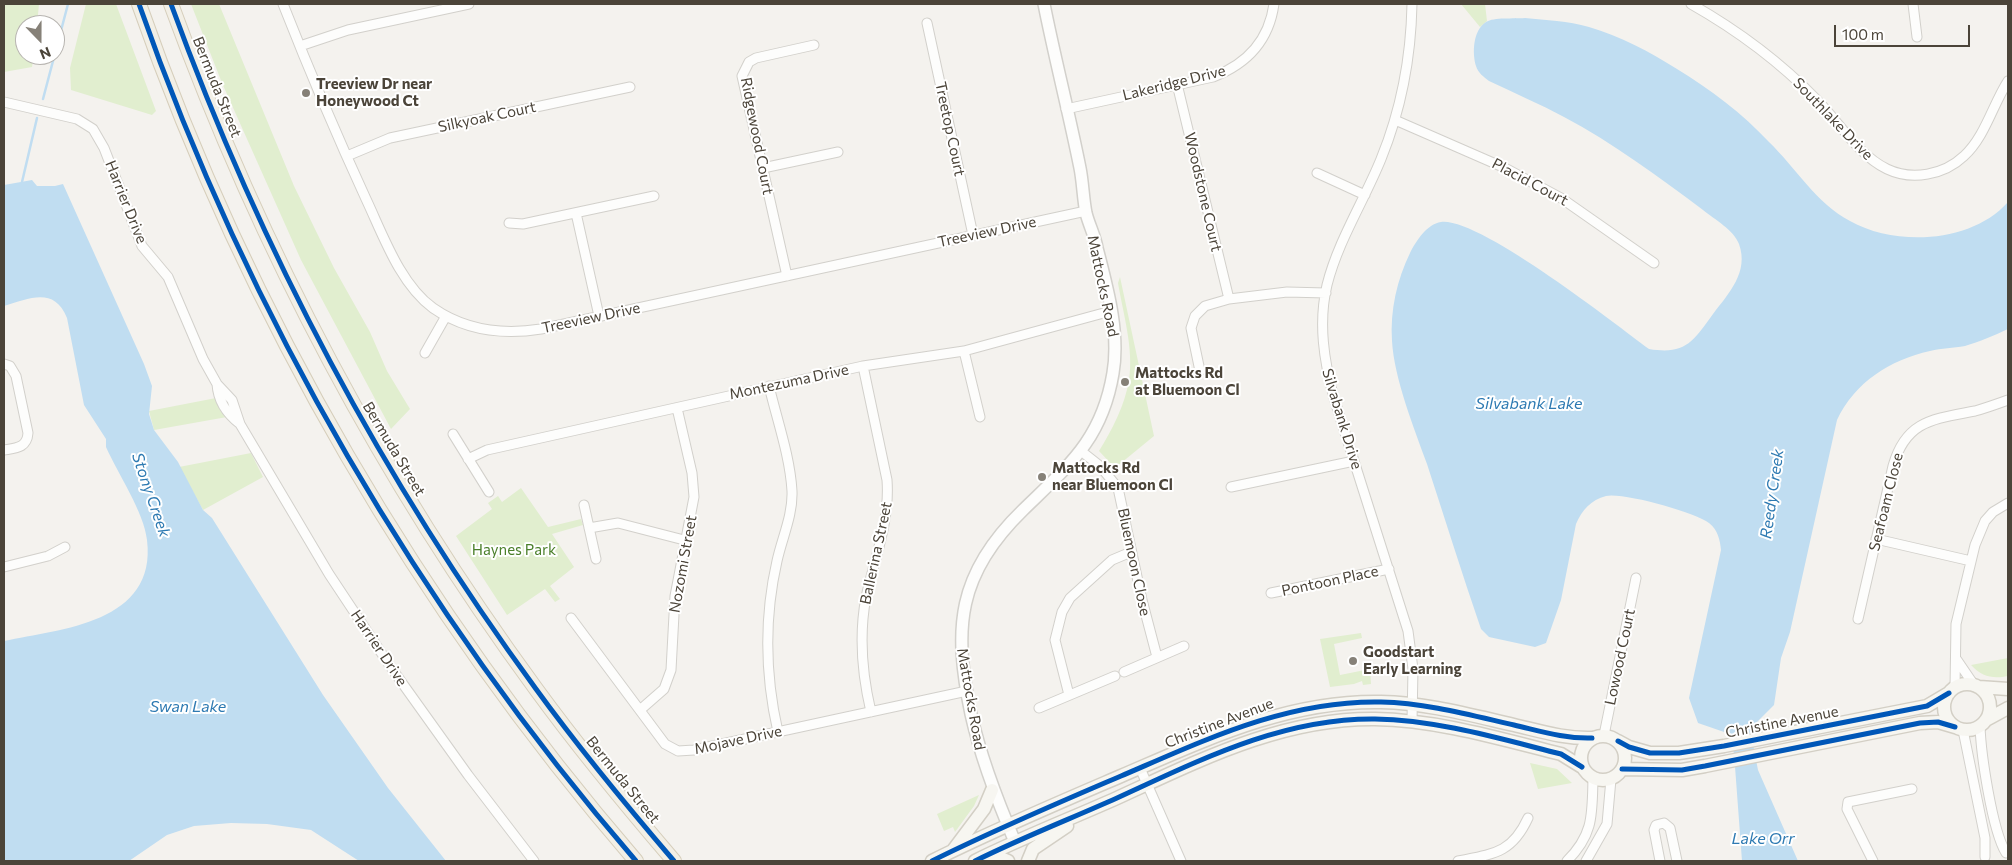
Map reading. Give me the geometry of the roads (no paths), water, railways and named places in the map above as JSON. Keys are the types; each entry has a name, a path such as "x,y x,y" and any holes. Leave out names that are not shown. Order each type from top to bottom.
{"main road":[{"path":"139,4 182,117 237,242 289,348 348,456 407,552 476,656 545,750 636,861"},
{"name":"Bermuda Street","path":"171,4 214,116 267,236 320,344 375,442 459,579 527,677 590,759 674,861"},
{"path":"2008,688 1961,684 1952,690 1944,707 1945,715 1959,728 1982,723 2008,708"},
{"path":"1976,686 1988,698 1990,706 1982,723"},
{"name":"Christine Avenue","path":"1618,741 1629,747 1650,753 1679,753 1757,740 1927,706 1952,690"},
{"name":"Christine Avenue","path":"932,861 1007,825 1230,730 1275,714 1317,706 1349,702 1413,704 1449,710 1565,737 1598,737"},
{"name":"Christine Avenue","path":"975,861 1147,783 1237,745 1283,730 1323,722 1375,719 1412,721 1561,754 1582,768"},
{"name":"Christine Avenue","path":"1622,769 1682,770 1920,723 1938,722 1959,728"},
{"path":"1230,730 1237,745"},
{"path":"1598,737 1618,741 1625,754 1622,769 1611,779 1599,780 1593,778 1582,768 1580,757 1582,749 1598,737"},
{"path":"953,851 984,809 992,790"},
{"path":"1028,861 1033,849 1092,808"},
{"path":"991,854 1008,861"}],"street":[{"name":"Treeview Drive","path":"283,4 347,156 386,242 419,294 446,316 467,325 495,332 517,333 1086,211"},
{"path":"300,46 348,30 469,4"},
{"name":"Mattocks Road","path":"992,790 980,753 967,691 960,641 964,607 975,575 993,543 1004,529 1060,476 1081,451 1098,424 1112,382 1115,341 1098,248 1086,211 1080,169 1044,4"},
{"name":"Lakeridge Drive","path":"1066,109 1213,77 1241,63 1265,36 1274,4"},
{"name":"Silvabank Drive","path":"1412,4 1409,54 1395,120 1365,195 1335,262 1326,293 1322,335 1324,359 1334,398 1408,631 1413,663 1412,721"},
{"name":"Southlake Drive","path":"1690,4 1752,43 1789,73 1875,162 1904,174 1922,175 1937,172 1965,156 1973,146 2008,81"},
{"path":"1913,4 1917,37"},
{"name":"Treetop Court","path":"927,24 973,235"},
{"name":"Ridgewood Court","path":"787,276 743,72 749,62 756,58 814,45"},
{"name":"Woodstone Court","path":"1177,84 1228,300"},
{"name":"Silkyoak Court","path":"347,156 390,138 630,87"},
{"name":"Harrier Drive","path":"4,102 63,114 77,119 89,126 100,140 142,246 168,277 202,359 217,384 217,392 223,405 232,418 240,424 329,574 390,666 468,775 534,861"},
{"name":"Placid Court","path":"1395,120 1505,168 1533,183 1584,212 1654,263"},
{"path":"763,168 838,152"},
{"path":"1317,173 1365,195"},
{"path":"509,222 522,224 654,196"},
{"path":"576,213 599,316"},
{"path":"1200,371 1192,323 1205,306 1228,300 1294,291 1326,293"},
{"name":"Montezuma Drive","path":"468,459 487,450 770,386 863,366 964,351 1111,311"},
{"path":"425,353 446,316"},
{"path":"964,351 980,416"},
{"path":"4,364 10,366 16,376 28,439 22,446 4,450"},
{"name":"Ballerina Street","path":"863,366 888,480 885,526 870,583 864,615 862,650 871,712"},
{"path":"770,386 792,491 789,518 777,561 768,619 769,682 778,732"},
{"name":"Seafoam Close","path":"1858,618 1896,454 1905,439 1918,426 1933,418 1976,410 2008,400"},
{"name":"Nozomi Street","path":"640,710 664,689 671,670 674,596 684,540 692,510 694,486 677,408"},
{"path":"453,434 489,492"},
{"name":"Bluemoon Close","path":"1081,451 1100,466 1118,488 1131,552 1157,658"},
{"path":"1231,487 1354,461"},
{"path":"1952,690 1957,659 1956,624 1979,532 1993,512 2008,503"},
{"path":"584,505 596,559"},
{"path":"589,528 618,523 684,540"},
{"path":"1876,539 1971,561"},
{"path":"4,567 48,556 64,547"},
{"path":"1069,695 1055,640 1062,612 1070,598 1112,560 1131,552"},
{"name":"Pontoon Place","path":"1271,593 1389,569"},
{"name":"Lowood Court","path":"1598,737 1636,578"},
{"name":"Mojave Drive","path":"571,618 665,744 678,751 694,750 967,691"},
{"path":"1124,672 1184,646"},
{"path":"1957,659 1976,686"},
{"path":"1039,708 1115,676"},
{"path":"1982,723 1981,747 1998,836 2007,854"},
{"path":"1959,728 1985,838 1985,859"},
{"path":"1140,768 1181,861"},
{"path":"1567,861 1588,834 1592,817 1593,778"},
{"path":"1586,861 1607,824 1611,779"},
{"path":"1872,861 1847,809 1848,802 1912,789"},
{"path":"992,790 1015,842"},
{"path":"1458,861 1502,851 1513,843 1528,818"},
{"path":"1660,861 1654,830 1656,825 1664,823 1670,828 1677,861"},
{"path":"1985,859 1994,850 2007,854"}],"water":[{"name":"Silvabank Lake","path":"1525,18 1565,22 1589,27 1623,40 1667,63 1714,94 1737,112 1779,152 1827,205 1850,221 1869,229 1889,235 1911,237 1933,237 1954,233 1975,226 1993,216 2008,202 2008,329 1965,346 1934,350 1901,360 1875,375 1864,384 1845,406 1837,420 1790,632 1781,658 1774,705 1750,729 1758,770 1798,861 1742,861 1734,753 1727,733 1698,723 1689,698 1721,550 1715,529 1709,523 1689,514 1642,500 1606,496 1596,500 1584,510 1576,524 1561,600 1546,643 1535,647 1489,637 1481,629 1405,403 1396,371 1392,341 1393,307 1401,274 1415,243 1422,234 1436,223 1459,225 1485,236 1515,253 1547,274 1649,349 1671,350 1680,348 1693,339 1731,290 1739,273 1741,254 1739,244 1733,234 1723,225 1618,149 1555,112 1489,81 1480,73 1475,61 1474,48 1478,30 1490,20"},
{"name":"Swan Lake","path":"32,180 37,186 63,184 144,364 152,386 149,414 154,430 178,462 203,510 212,518 323,695 388,788 446,861 359,861 311,830 267,824 231,823 194,826 167,835 129,861 4,861 4,641 77,626 101,617 121,605 137,589 146,568 147,540 145,529 136,505 106,447 106,439 84,405 67,318 62,308 48,298 40,297 4,306 4,185"}],"waterway":[{"name":"Stony Creek","path":"43,99 68,4"},
{"name":"Stony Creek","path":"22,182 37,118"}],"place":[{"name":"Treeview Dr near Honeywood Ct","path":"306,93"},
{"name":"Mattocks Rd at Bluemoon Cl","path":"1125,382"},
{"name":"Mattocks Rd near Bluemoon Cl","path":"1042,477"},
{"name":"Goodstart Early Learning","path":"1353,661"}],"water label":[{"name":"Reedy Creek","path":"1772,494"},
{"name":"Lake Orr","path":"1763,839"}],"park label":[{"name":"Haynes Park","path":"514,550"}]}
